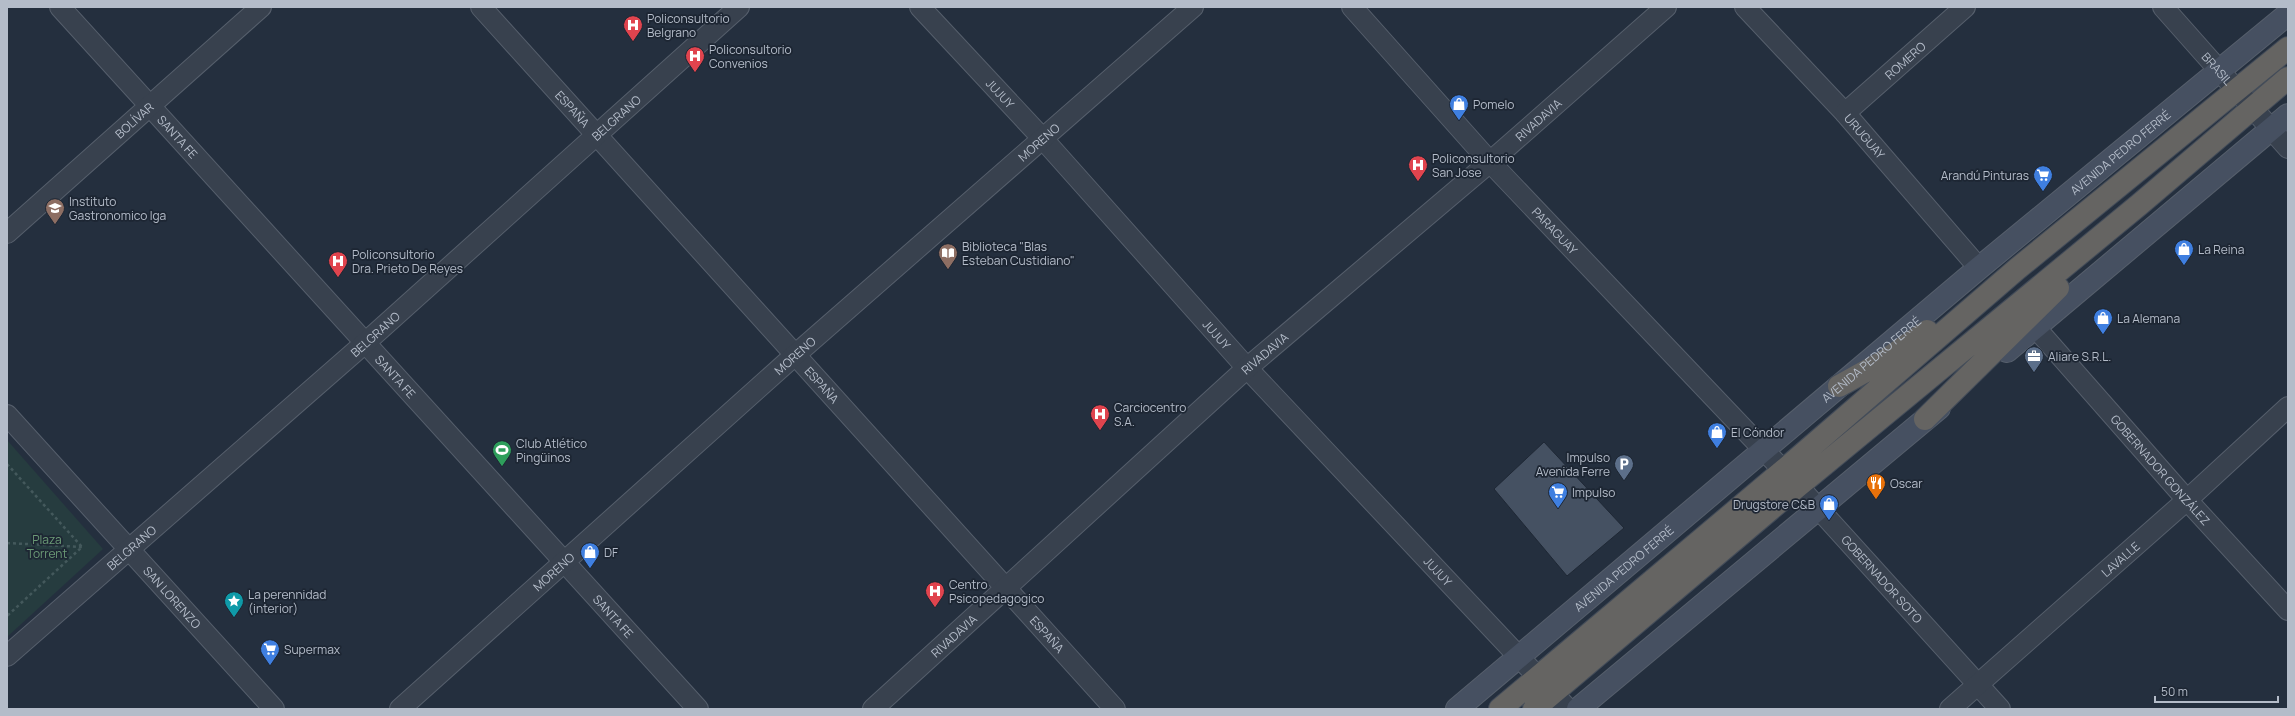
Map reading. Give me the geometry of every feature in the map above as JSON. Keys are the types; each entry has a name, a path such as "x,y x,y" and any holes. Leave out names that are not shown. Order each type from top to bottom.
{"highway":[{"name":"AVENIDA PEDRO FERRÉ","path":"1534,709 1554,693 1791,478 2017,269 2288,48"},
{"name":"AVENIDA PEDRO FERRÉ","path":"1500,709 1539,676 2140,204 2288,78"},
{"path":"1925,419 2140,204"},
{"path":"1839,386 1884,361 2017,269"}],"main road":[{"name":"AVENIDA PEDRO FERRÉ","path":"1457,709 1979,268 2221,71 2288,14"},
{"path":"1578,709 2288,115"}],"street":[{"name":"SANTA FE","path":"60,7 365,343 565,560 698,709"},
{"name":"BOLÍVAR","path":"7,233 261,7"},
{"name":"ESPAÑA","path":"482,7 1115,709"},
{"name":"BELGRANO","path":"7,656 365,343 739,7"},
{"name":"JUJUY","path":"920,7 1043,139 1247,368 1539,676 1568,709"},
{"name":"MORENO","path":"400,709 795,355 1193,7"},
{"name":"PARAGUAY","path":"1352,7 1490,162 1764,450"},
{"name":"RIVADAVIA","path":"873,709 1247,368 1490,162 1666,7"},
{"name":"URUGUAY","path":"1745,7 1844,114 1979,268"},
{"name":"ROMERO","path":"1844,114 1965,7"},
{"name":"BRASIL","path":"2163,7 2288,148"},
{"name":"GOBERNADOR GONZÁLEZ","path":"2035,327 2187,500 2288,610"},
{"name":"LAVALLE","path":"1950,709 2187,500 2288,407"},
{"name":"SAN LORENZO","path":"7,415 274,709"},
{"name":"GOBERNADOR SOTO","path":"1764,450 2000,709"}],"path":[{"path":"7,464 82,547"},
{"path":"7,543 82,547"},
{"path":"7,616 82,547"}],"green space":[{"name":"Plaza Torrent","path":"7,440 103,549 7,637"}],"building":[{"name":"Impulso","path":"1544,442 1624,528 1567,576 1494,489"}],"place":[{"name":"Policonsultorio Belgrano","path":"633,42"},
{"name":"Policonsultorio Convenios","path":"695,73"},
{"name":"Pomelo","path":"1459,121"},
{"name":"Policonsultorio San Jose","path":"1418,182"},
{"name":"Arandú Pinturas","path":"2043,192"},
{"name":"Instituto Gastronomico Iga","path":"55,225"},
{"name":"La Reina","path":"2184,266"},
{"name":"Biblioteca \"Blas Esteban Custidiano\"","path":"948,270"},
{"name":"Policonsultorio Dra. Prieto De Reyes","path":"338,278"},
{"name":"La Alemana","path":"2103,335"},
{"name":"Aliare S.R.L.","path":"2034,373"},
{"name":"Carciocentro S.A.","path":"1100,431"},
{"name":"El Cóndor","path":"1717,449"},
{"name":"Club Atlético Pingüinos","path":"502,467"},
{"name":"Impulso Avenida Ferre","path":"1624,481"},
{"name":"Oscar","path":"1876,500"},
{"name":"Impulso","path":"1558,509"},
{"name":"Drugstore C&B","path":"1829,521"},
{"name":"DF","path":"590,569"},
{"name":"Centro Psicopedagogico","path":"935,608"},
{"name":"La perennidad (interior)","path":"234,618"},
{"name":"Supermax","path":"270,666"}]}
